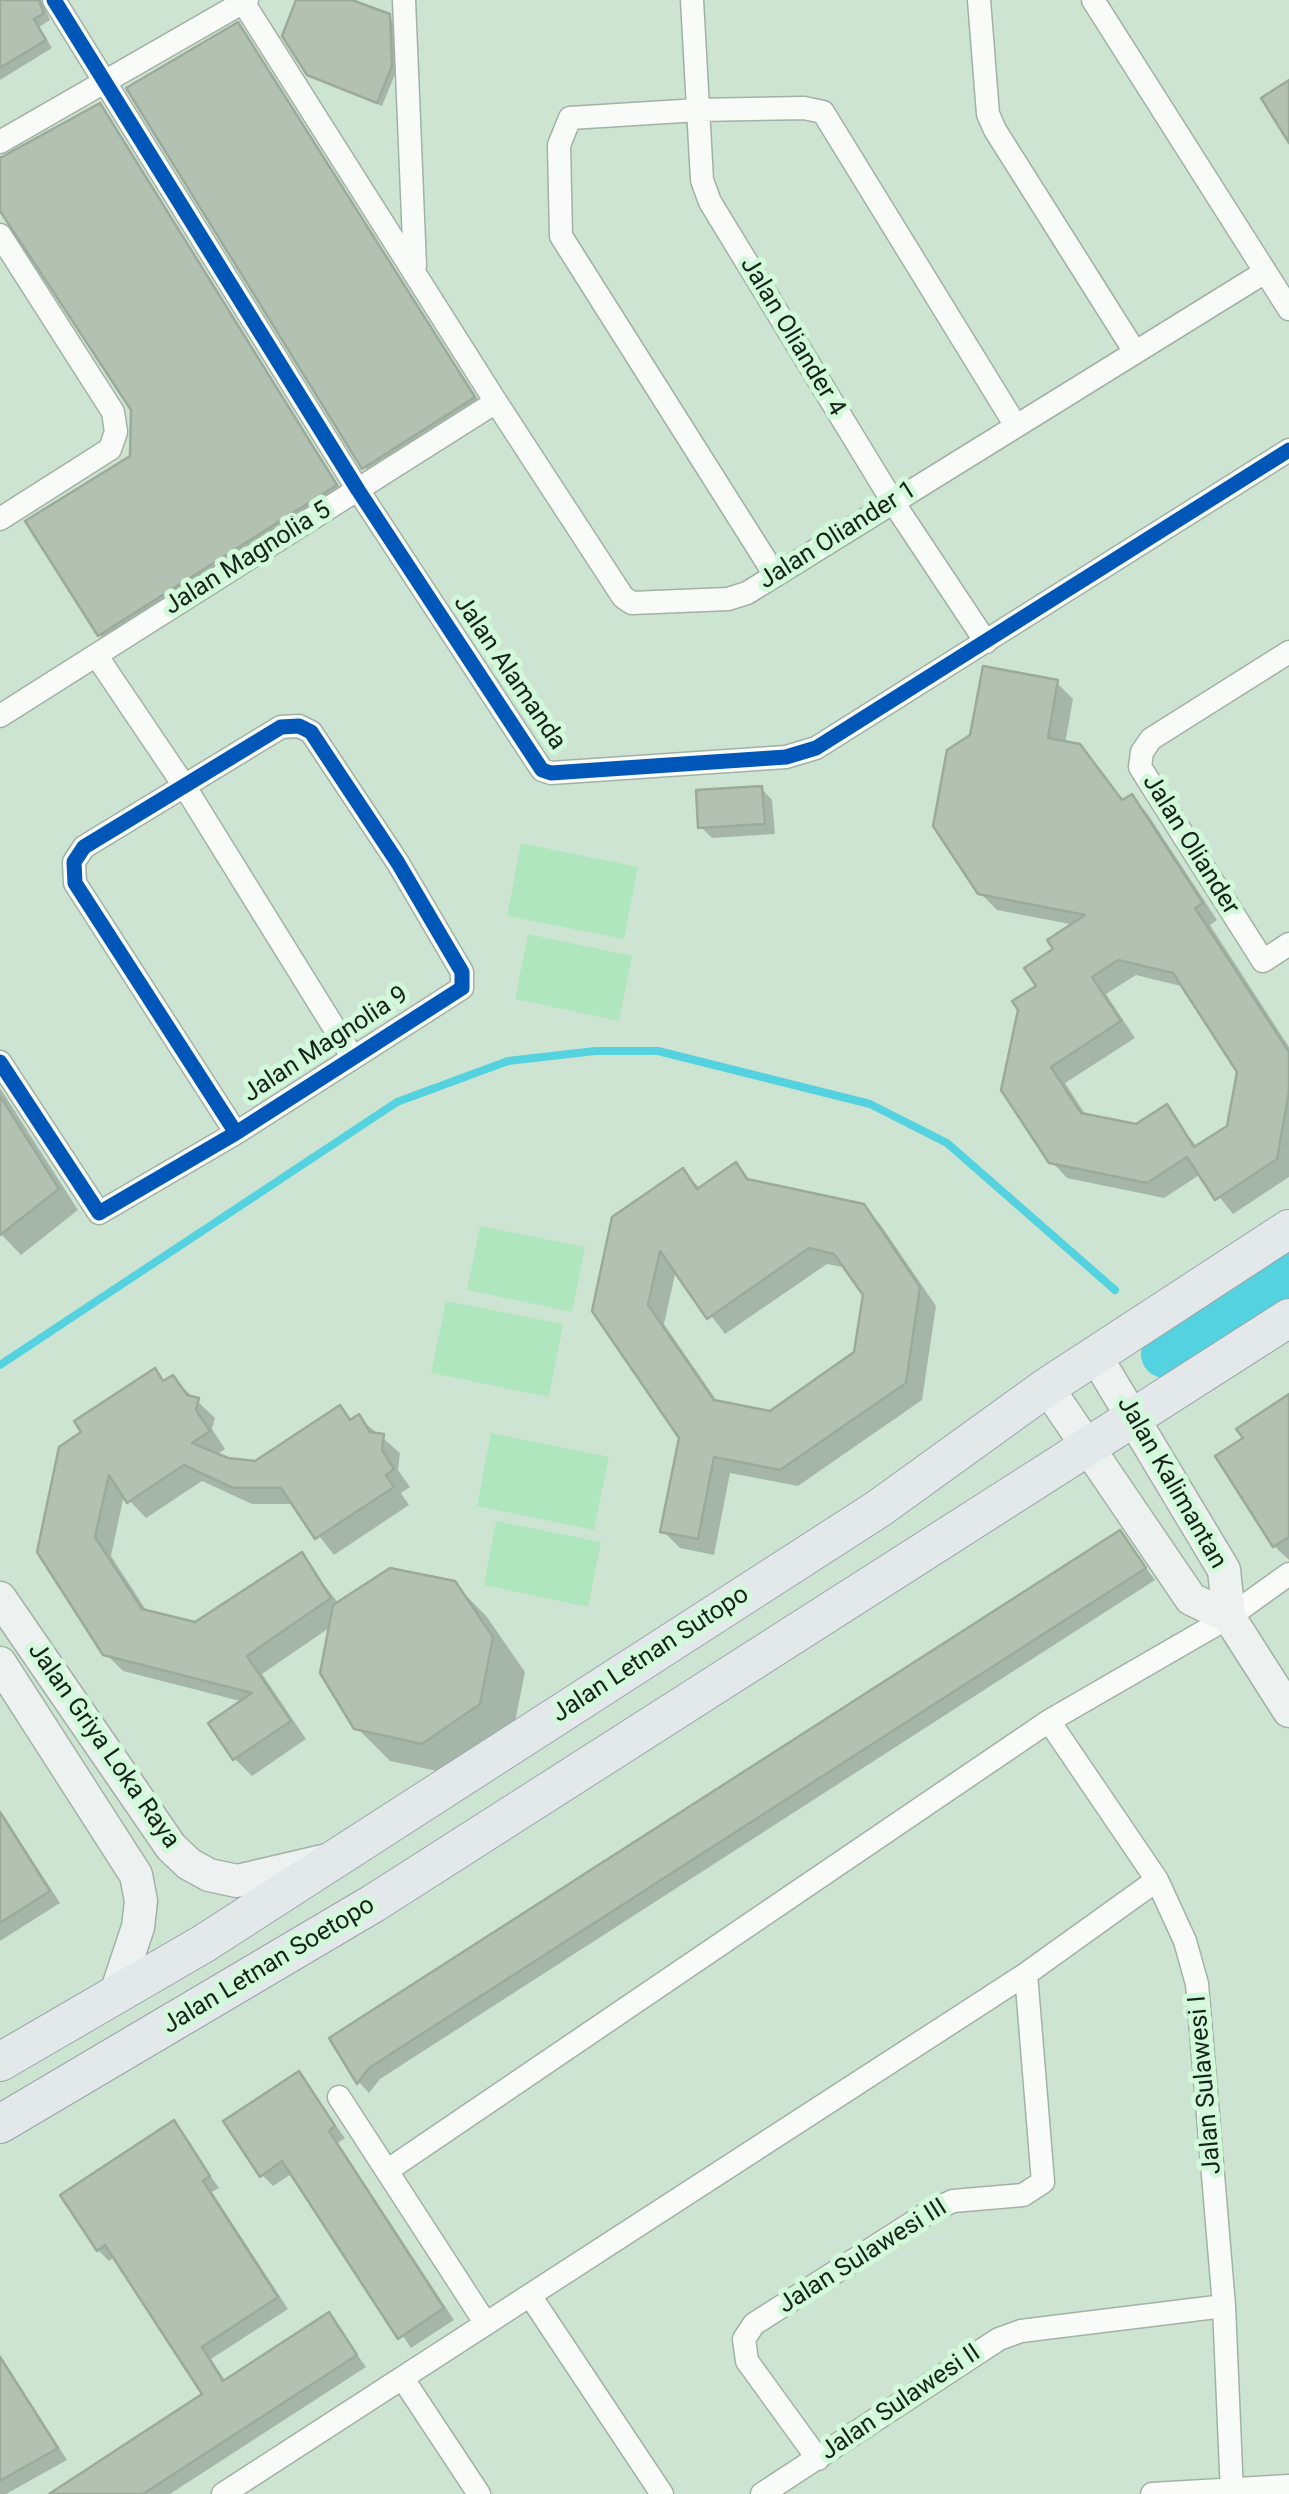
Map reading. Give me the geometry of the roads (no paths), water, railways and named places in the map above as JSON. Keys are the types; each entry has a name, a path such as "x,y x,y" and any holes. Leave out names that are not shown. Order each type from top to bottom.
{"main road":[{"name":"Jalan Letnan Sutopo","path":"0,2062 203,1944 878,1509 1095,1355 1289,1228"},
{"path":"1086,1445 1289,1318"},
{"name":"Jalan Kalimantan","path":"1095,1355 1134,1414 1224,1570 1228,1617 1289,1711"},
{"name":"Jalan Kalimantan","path":"1047,1388 1191,1599 1228,1617"},
{"name":"Jalan Letnan Soetopo","path":"0,2124 231,1990 535,1802 1086,1445"},
{"name":"Jalan Griya Loka Raya","path":"0,1598 170,1847 189,1864 209,1875 237,1881 336,1858"},
{"name":"Jalan Griya Loka Raya","path":"0,1663 136,1874 141,1901 138,1927 118,1990"}],"street":[{"name":"Jalan Alamanda","path":"54,0 358,490 536,766 551,774 804,753 1289,450"},
{"name":"Jalan Oliander 1","path":"404,0 415,269"},
{"name":"Jalan Oliander 4","path":"692,0 702,180 710,202 893,502 986,642"},
{"path":"980,0 988,106 995,130 1135,352"},
{"path":"1093,0 1289,309"},
{"path":"0,142 244,1"},
{"name":"Jalan Oliander 1","path":"244,1 496,402 623,596 632,603 728,599 774,575 1266,272"},
{"path":"774,575 561,236 558,145 570,118 698,110 804,108 824,112 1016,426"},
{"path":"0,235 113,412 116,432 110,449 1,514"},
{"name":"Jalan Magnolia 5","path":"0,716 496,402"},
{"name":"Jalan Oliander","path":"1289,652 1152,738 1142,752 1140,767 1264,961 1289,944"},
{"path":"96,655 185,786 353,1058"},
{"name":"Jalan Magnolia 9","path":"0,1062 99,1213 236,1133 462,988 462,972 398,863 311,732 299,726 280,726 185,786"},
{"path":"185,786 84,847 74,862 76,883 236,1133"},
{"path":"388,2170 1049,1721 1228,1617 1289,1574"},
{"name":"Jalan Sulawesi I","path":"1049,1721 1157,1880 1184,1941 1197,1984 1224,2306 1232,2492"},
{"path":"223,2494 258,2485 403,2379 1026,1974 1157,1880"},
{"name":"Jalan Sulawesi III","path":"818,2459 746,2361 744,2339 754,2324 931,2211 953,2201 1024,2195 1043,2182 1026,1974"},
{"path":"338,2097 486,2324"},
{"path":"531,2297 662,2494"},
{"name":"Jalan Sulawesi II","path":"762,2494 998,2339 1021,2331 1224,2306"},
{"path":"403,2379 479,2494"},
{"path":"1152,2494 1289,2486"}],"waterway":[{"path":"0,1365 397,1102 508,1061 595,1051 658,1051 870,1104 947,1143 1115,1290"},
{"path":"1165,1354 1289,1275"}]}
